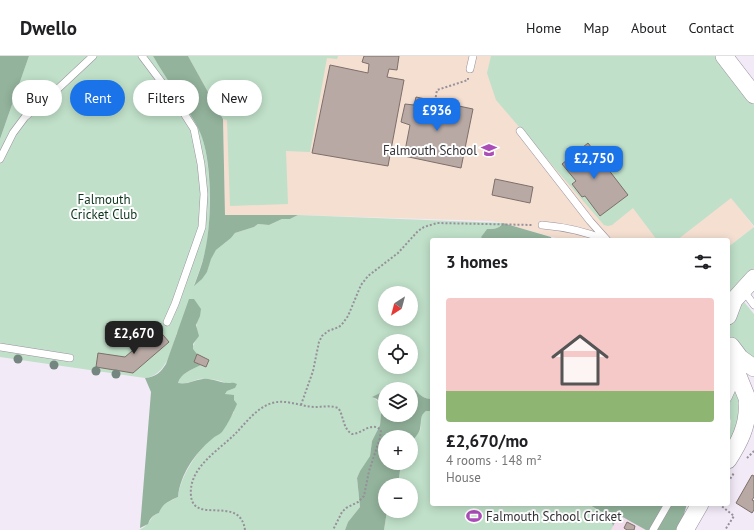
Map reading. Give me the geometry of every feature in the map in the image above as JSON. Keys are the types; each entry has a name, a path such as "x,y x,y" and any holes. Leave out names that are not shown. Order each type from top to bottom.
{"street":[{"path":"724,56 754,95"},
{"path":"730,310 735,295 754,278"},
{"path":"730,344 735,354 754,368"},
{"path":"730,356 743,385 749,406"},
{"path":"730,457 738,444 744,428 749,406 747,393 750,384 754,379"},
{"path":"730,458 754,438"},
{"path":"686,530 699,506"}],"lane":[{"path":"0,159 13,132 25,117 47,100 93,56"},
{"path":"142,56 178,104 194,129 201,164 204,194 202,228 175,304 167,322"},
{"path":"470,69 473,56"},
{"path":"520,131 604,238"},
{"path":"542,225 571,228 601,238"},
{"path":"735,295 754,304"},
{"path":"0,347 70,358"},
{"path":"730,392 735,369"},
{"path":"654,530 667,506"},
{"path":"650,530 658,521"}],"path":[{"path":"435,101 437,90 468,80 470,69"},
{"path":"301,405 312,376 319,342 322,336 328,331 339,327 343,323 348,316 361,284 368,276 398,253 418,231 424,227 437,223 542,225"},
{"path":"245,530 245,525 240,517 232,511 207,510 200,509 195,506 191,497 193,483 200,469 209,457 261,409 271,403 283,401 312,407 329,406 338,408 346,428 352,434 373,426 381,430 380,438 369,471 364,496 358,502 346,508 342,512 333,530"},
{"path":"721,506 734,516 725,530"}],"shaded area":[{"name":"Falmouth School","path":"188,56 721,56 732,198 754,227 730,245 730,238 556,238 491,221 298,215 225,215 223,119 221,116 262,116 262,80 207,80 207,90"},
{"path":"618,515 645,529 646,530 611,530"}],"green space":[{"path":"0,56 29,56 21,80 12,80 12,105 0,139"},
{"name":"Falmouth Cricket Club","path":"29,56 153,56 168,80 133,80 133,116 192,116 199,129 206,155 210,190 209,225 205,253 194,285 207,272 210,260 216,250 235,233 254,227 258,224 269,225 282,219 290,219 298,215 503,223 496,228 487,229 482,238 430,238 430,399 423,397 418,393 418,382 378,382 378,394 373,397 378,401 378,422 380,422 380,425 372,441 370,456 357,478 360,507 348,522 345,530 139,530 149,522 154,515 159,513 164,505 178,497 182,481 195,457 206,443 222,431 226,426 234,412 228,395 225,394 227,391 235,388 218,380 208,379 199,379 184,384 178,383 181,377 190,370 201,365 206,367 209,360 197,354 193,350 197,335 197,322 177,332 170,354 163,367 152,376 145,378 0,357 0,139 12,105 12,116 62,116 62,80 21,80"},
{"path":"153,56 188,56 207,90 207,116 221,116 223,119 225,215 298,215 290,219 282,219 269,225 258,224 254,227 235,233 216,250 211,259 207,272 194,286 204,255 210,206 209,171 203,140 191,116 199,116 199,80 168,80"},
{"path":"188,56 338,56 337,59 327,58 310,152 286,151 288,204 230,206 227,120 223,119 221,116 262,116 262,80 207,80 207,90"},
{"path":"491,56 721,56 754,99 754,226 731,198 680,238 656,238 633,208 612,225 604,225 496,100 487,73"},
{"path":"503,223 551,238 481,237 487,229 500,226"},
{"path":"754,227 754,276 735,297 730,293 730,245"},
{"path":"740,297 754,314 754,364 736,348 730,336 730,322"},
{"path":"189,299 194,299 201,309 196,325 199,336 193,344 193,349 197,354 194,362 201,365 184,374 178,383 206,379 225,383 236,383 235,388 227,391 225,394 234,395 234,400 237,404 222,432 213,438 200,451 189,465 179,489 178,497 166,503 159,513 152,517 148,524 140,528 151,392 145,378 158,374 166,364"},
{"path":"730,361 746,398 730,451"},
{"path":"418,393 423,397 430,399 430,411 426,411 422,415 421,426 418,434 418,430 378,430 378,470 400,470 399,478 378,478 378,518 386,518 384,530 345,530 348,522 360,507 357,478 370,456 372,441 380,422 418,422"},
{"path":"378,394 378,400 377,399 372,397"},
{"path":"426,411 430,411 430,506 591,506 609,514 613,526 611,530 384,530 386,518 418,518 418,478 399,478 400,470 418,470 418,433 421,427 421,416"},
{"path":"591,506 686,506 684,514 684,530 646,530 619,515 613,526 609,514"}],"building":[{"path":"364,56 399,56 397,70 389,69 387,77 404,80 388,166 312,153 330,65 368,73 369,64 362,62"},
{"path":"416,97 473,109 461,168 404,156 410,125 401,122 405,104 414,105"},
{"path":"588,143 628,195 600,216 585,196 582,197 572,184 576,181 562,164"},
{"path":"495,179 533,187 530,203 492,195"},
{"path":"158,329 169,342 133,373 96,367 98,353 125,357"},
{"path":"197,354 209,360 206,367 194,362"},
{"path":"752,475 754,476 754,497 752,500 754,501 754,510 752,513 736,503"},
{"path":"627,522 635,526 634,530 627,530 624,528"}],"place":[{"name":"Falmouth School","path":"489,150"},
{"name":"Falmouth School Cricket","path":"474,516"}]}
